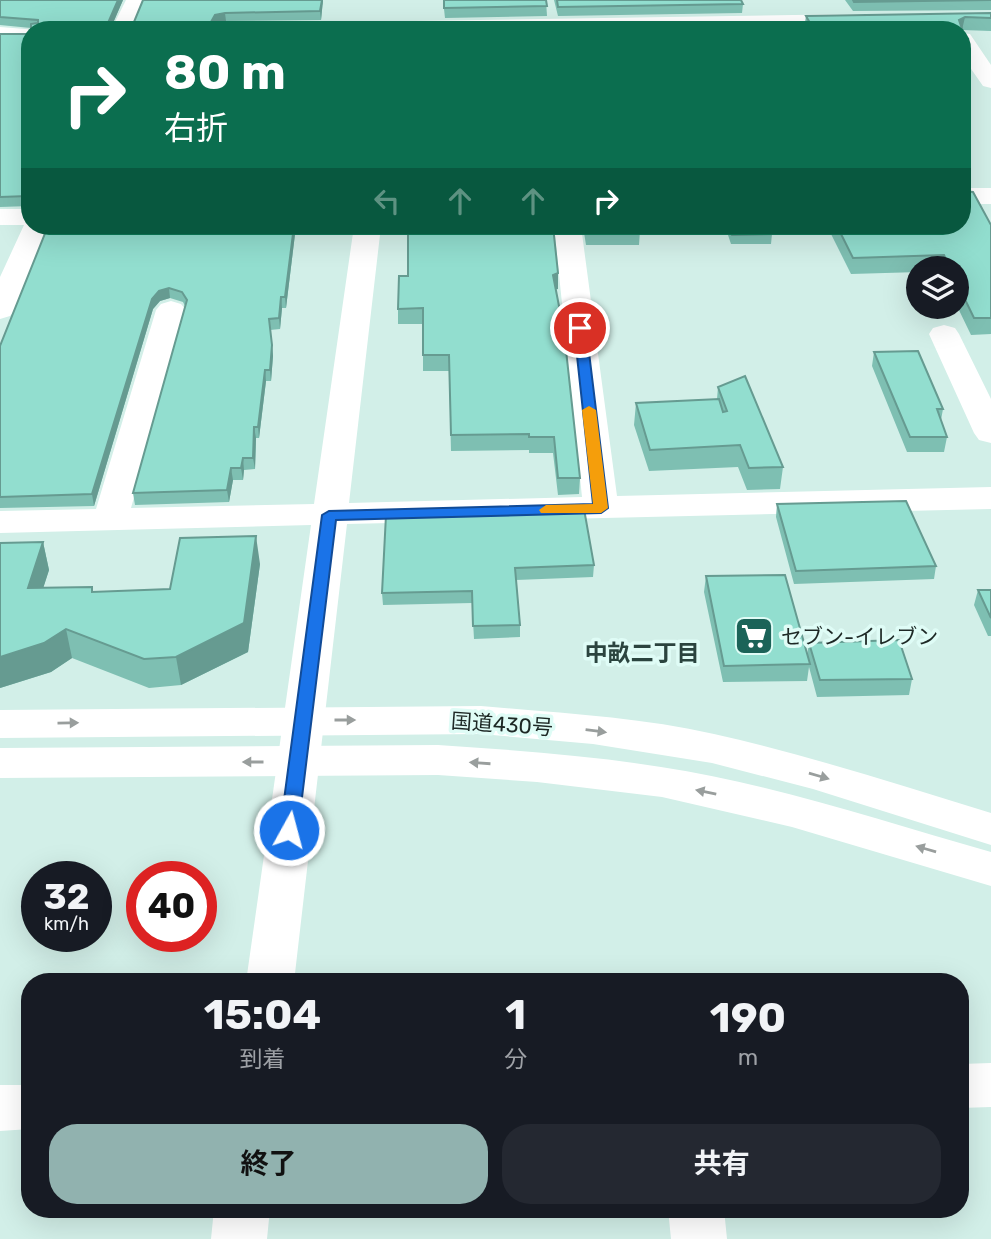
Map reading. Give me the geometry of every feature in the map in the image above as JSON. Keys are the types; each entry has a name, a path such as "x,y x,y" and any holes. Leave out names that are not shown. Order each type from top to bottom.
{"main road":[{"path":"126,21 136,0"},
{"path":"394,21 397,0"},
{"path":"847,21 881,19"},
{"path":"0,34 21,34"},
{"path":"971,52 991,81"},
{"path":"971,197 991,196"},
{"path":"0,217 21,217"},
{"path":"0,310 33,235"},
{"path":"271,973 366,235"},
{"path":"569,235 601,508"},
{"path":"110,520 171,310"},
{"path":"944,334 991,433"},
{"path":"0,522 991,498"},
{"name":"国道430号","path":"0,724 481,720 593,730 712,748 820,776 991,829"},
{"name":"国道430号","path":"0,763 438,760 537,767 662,782 792,811 991,869"},
{"path":"969,1086 991,1085"},
{"path":"0,1108 21,1107"},
{"path":"239,1239 241,1218"},
{"path":"697,1218 699,1239"}],"building":[{"path":"0,0 118,0 109,21 38,21 0,17"},
{"path":"143,0 322,0 320,11 215,15 212,21 134,21"},
{"path":"444,0 546,0 547,6 444,8"},
{"path":"557,0 741,0 743,4 558,7"},
{"path":"853,0 991,0 854,2"},
{"path":"991,13 991,18 965,17 959,21 809,21 806,16"},
{"path":"0,34 21,34 21,196 0,197"},
{"path":"973,192 991,225 991,318 974,318 969,308 969,256 853,258 842,235 971,235"},
{"path":"44,235 293,235 285,297 281,297 279,318 269,319 272,345 270,370 265,370 258,427 254,427 253,458 243,458 241,468 231,468 227,490 133,493 187,300 182,292 169,288 159,291 152,299 92,494 0,497 0,346"},
{"path":"408,235 554,235 558,273 553,275 564,332 580,478 558,478 554,437 529,437 529,434 451,435 449,355 423,355 423,308 398,309 399,276 408,276"},
{"path":"918,351 943,409 937,409 947,437 910,437 874,352"},
{"path":"745,376 783,467 749,468 740,445 650,450 636,403 719,399 723,412 727,411 718,387"},
{"path":"906,501 936,566 796,571 777,504"},
{"path":"584,509 594,565 515,568 520,625 473,626 472,591 382,593 386,515"},
{"path":"256,536 244,623 176,657 144,659 66,629 44,643 0,657 0,543 43,542 28,588 92,587 92,592 170,589 180,538"},
{"name":"セブン-イレブン","path":"785,575 810,664 724,666 706,576"},
{"path":"978,590 991,590 991,618"},
{"path":"899,640 912,679 820,680 809,643"}],"slow traffic":[{"path":"546,510 601,508 589,410"}],"place":[{"name":"セブン-イレブン","path":"754,636"}],"district":[{"name":"中畝二丁目","path":"642,653"}],"route":[{"path":"289,830 329,515 601,508 580,328"}]}
